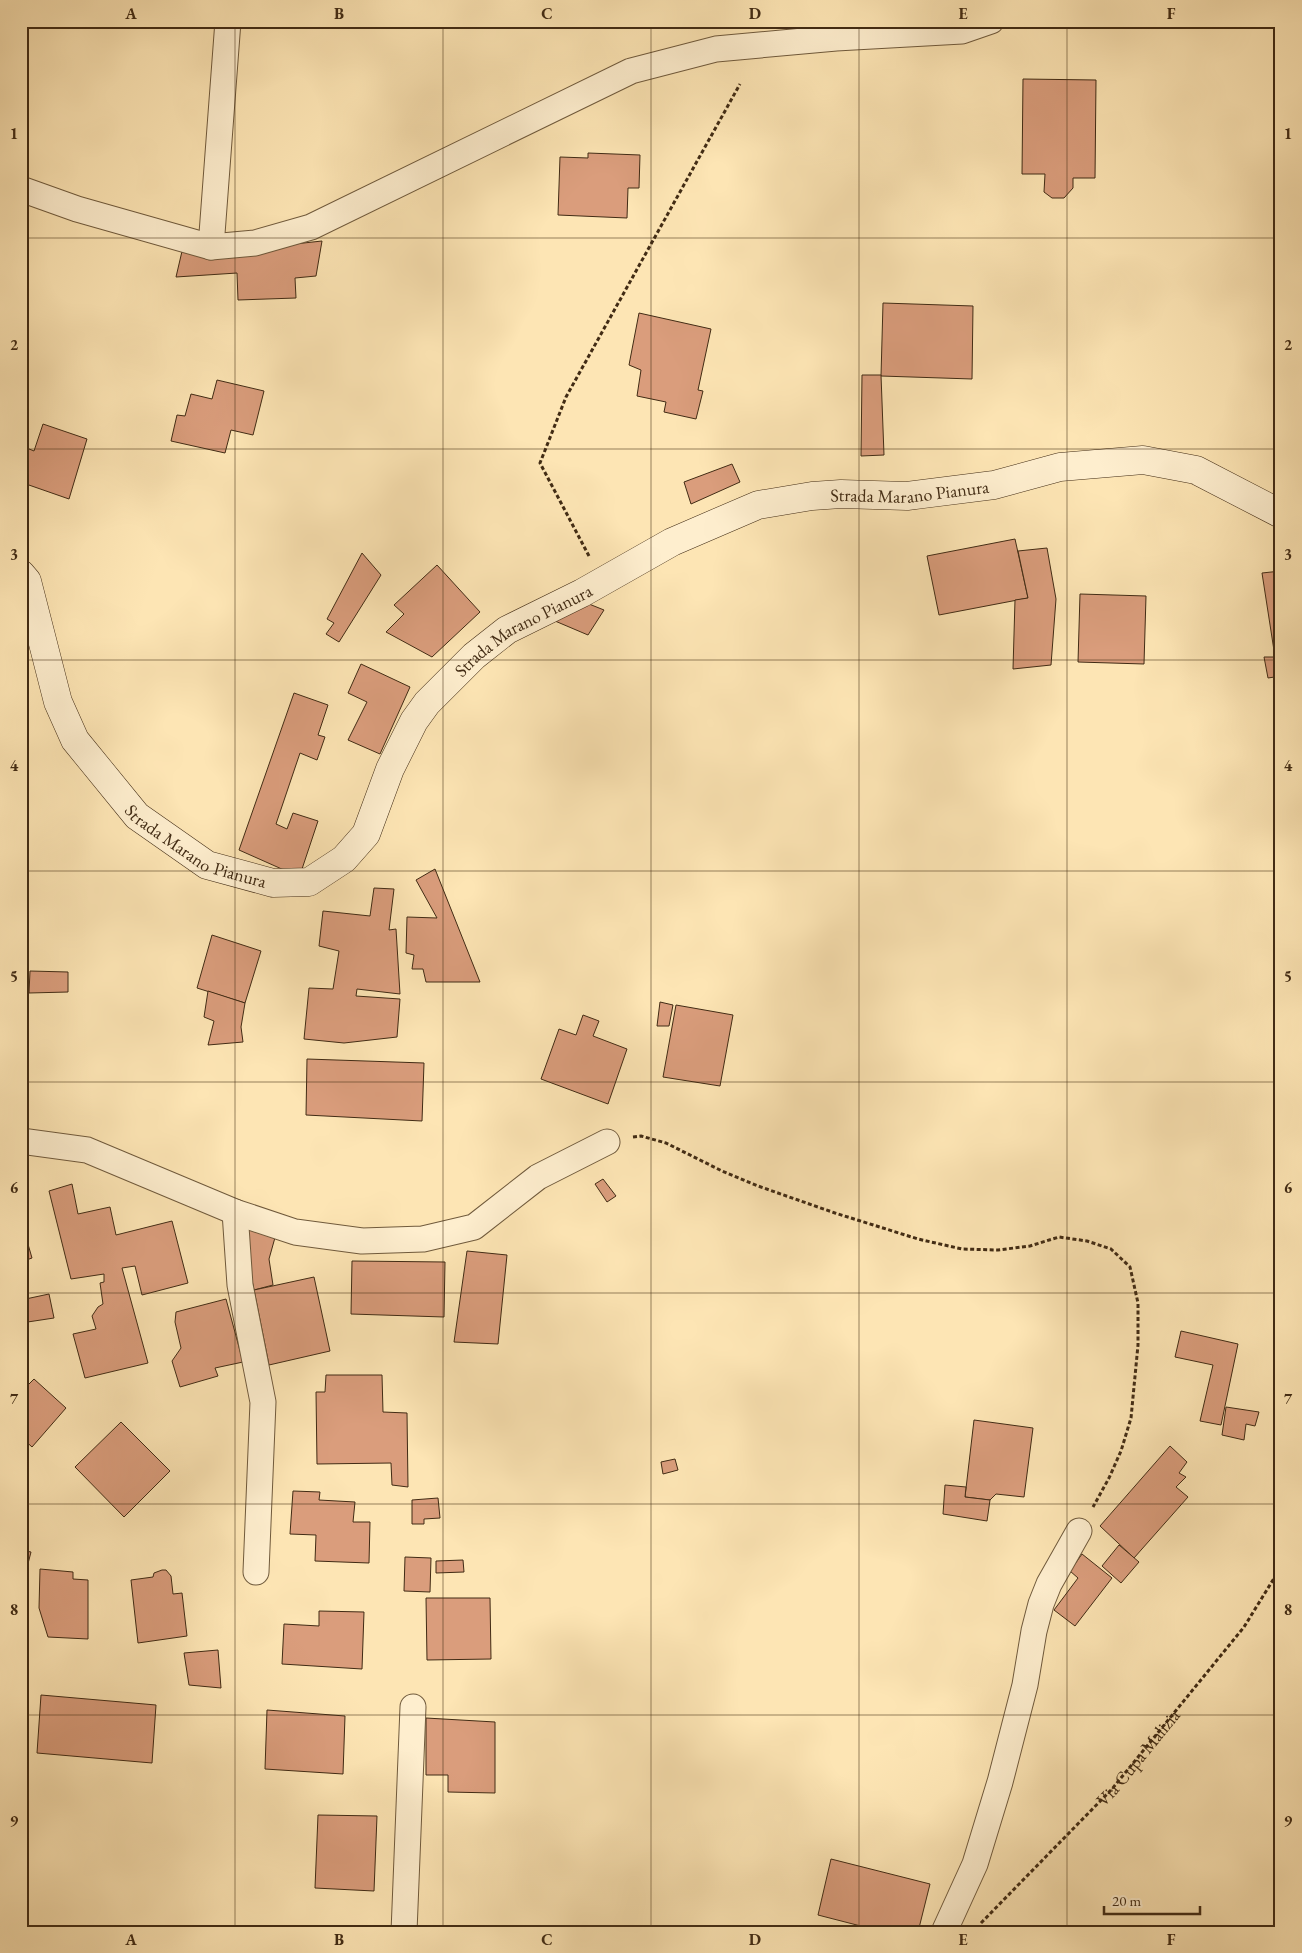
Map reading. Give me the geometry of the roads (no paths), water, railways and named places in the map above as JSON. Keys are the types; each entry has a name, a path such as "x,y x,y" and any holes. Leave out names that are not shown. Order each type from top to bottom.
{"street":[{"path":"212,247 228,21"},
{"path":"21,189 77,208 212,247 255,243 311,227 631,70 716,49 836,38 962,31 991,21"},
{"name":"Strada Marano Pianura","path":"21,574 27,581 58,702 75,740 137,816 207,865 273,883 308,882 344,859 366,834 390,769 414,721 427,703 474,656 507,630 672,542 758,505 812,496 841,494 907,496 994,485 1060,467 1144,460 1196,470 1281,514"},
{"path":"21,1141 87,1150 235,1212 295,1232 362,1241 423,1239 474,1227 538,1176 607,1142"},
{"path":"235,1212 240,1285 263,1402 256,1572"},
{"path":"944,1932 975,1864 1000,1782 1026,1685 1034,1631 1041,1604 1049,1584 1079,1531"},
{"path":"404,1932 413,1707"}]}
